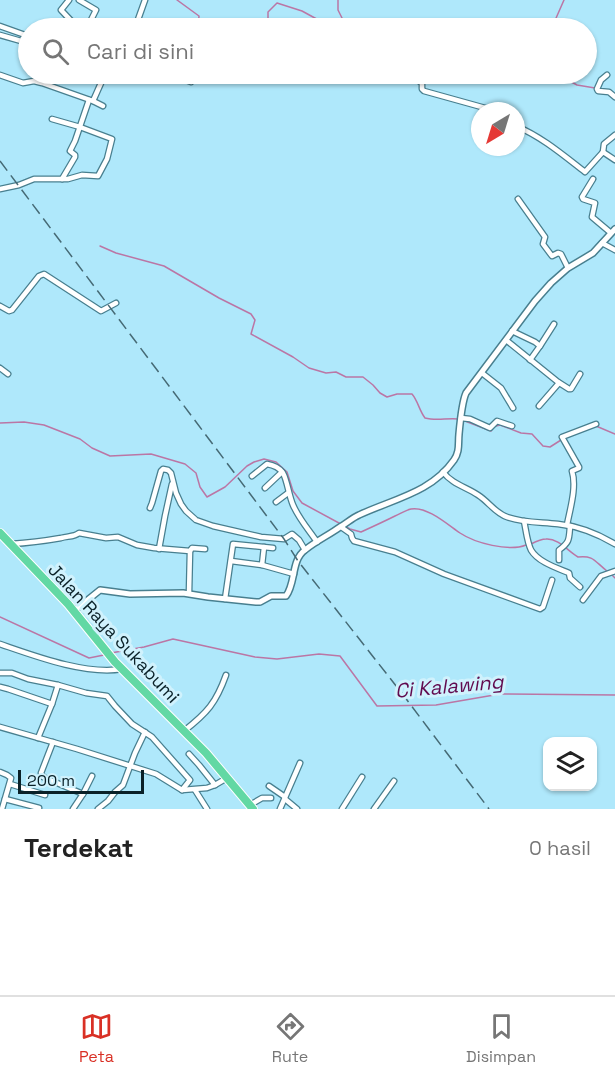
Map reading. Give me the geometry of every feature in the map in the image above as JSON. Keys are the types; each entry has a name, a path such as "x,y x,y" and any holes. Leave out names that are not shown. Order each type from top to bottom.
{"highway":[{"name":"Jalan Raya Sukabumi","path":"0,533 57,591 115,662 212,759 251,807"}],"street":[{"path":"69,0 61,10 69,18"},
{"path":"79,0 96,10 92,18"},
{"path":"138,18 144,0"},
{"path":"0,26 18,32"},
{"path":"0,35 18,40"},
{"path":"0,75 18,82"},
{"path":"607,75 599,83 597,90 609,92 615,97"},
{"path":"45,84 103,106"},
{"path":"62,179 75,157 70,151 100,84"},
{"path":"422,84 424,91 471,104"},
{"path":"0,189 34,179 68,179 82,175 96,177 99,174 107,159 112,139 52,119"},
{"path":"525,130 550,145 585,172 603,152 604,144 615,135"},
{"path":"603,152 615,160"},
{"path":"74,611 99,591 130,594 189,593 258,602 271,596 285,596 305,549 360,514 415,493 443,472 458,451 464,396 545,289 568,268 591,255 613,231 592,217 595,203 584,200 582,197 593,179"},
{"path":"518,199 545,237 543,244 549,253 552,256 561,254 568,268"},
{"path":"602,243 615,250"},
{"path":"0,306 9,311 12,310 39,276 44,274 102,311 116,303"},
{"path":"530,360 554,324"},
{"path":"512,332 540,346"},
{"path":"506,340 559,383 570,389 580,374"},
{"path":"0,368 8,374"},
{"path":"482,373 501,388 513,408"},
{"path":"538,406 559,383"},
{"path":"461,419 470,419 490,428 497,421 512,426"},
{"path":"559,560 559,550 568,542 572,471 579,468 562,437 596,424"},
{"path":"252,476 267,464 276,466 282,472 297,512 317,542"},
{"path":"150,508 162,470 170,471 178,498 190,515 211,525 256,537 284,539 292,534 305,549"},
{"path":"265,488 282,472"},
{"path":"443,472 452,482 480,496 506,517 568,526 603,537 615,544"},
{"path":"159,549 173,482"},
{"path":"276,502 288,493"},
{"path":"524,521 533,553 570,574 570,578 580,587"},
{"path":"341,527 351,534 354,541 395,552 444,574 540,609 543,607 552,580"},
{"path":"225,599 235,531"},
{"path":"11,544 74,537 79,533 106,538 118,537 137,545 159,549 190,551 192,548 205,549"},
{"path":"233,544 273,548"},
{"path":"262,565 264,547"},
{"path":"189,593 190,551"},
{"path":"231,561 262,565 294,574"},
{"path":"583,600 601,576 615,571"},
{"path":"0,644 56,662 100,671 122,669"},
{"path":"0,673 12,673 28,679 107,696 132,724 159,744 190,780 182,790"},
{"path":"184,731 213,704 226,675"},
{"path":"38,738 58,685"},
{"path":"0,687 9,688 52,704"},
{"path":"0,727 159,775 182,790 207,788 226,778"},
{"path":"98,809 123,784 145,732"},
{"path":"53,742 42,776 83,794"},
{"path":"189,754 215,785"},
{"path":"280,809 300,764"},
{"path":"0,772 11,778 2,809"},
{"path":"73,809 92,776"},
{"path":"342,809 362,777"},
{"path":"384,809 376,807 394,781"},
{"path":"10,784 45,795"},
{"path":"269,786 297,809"},
{"path":"195,790 207,809"},
{"path":"251,807 262,798 271,798"},
{"path":"6,799 39,808"}],"waterway":[{"path":"177,0 199,18"},
{"path":"338,0 338,10 342,18"},
{"path":"556,18 564,0"},
{"path":"268,18 268,12 277,3 315,18"},
{"path":"575,84 595,88"},
{"path":"100,246 116,253 164,266 251,314 255,320 251,334 309,368 326,373 336,372 346,377 363,377 387,397 412,394 425,418 458,419"},
{"path":"465,421 491,431 493,428"},
{"path":"0,423 24,422 44,425 80,439 92,448 110,456 151,454 185,464 196,473 200,487 207,497 225,487 247,466 264,459 276,462 287,472 293,491 302,503 350,529 361,532 407,510 417,509 430,513 466,537 483,543 502,547 526,545"},
{"path":"496,426 500,425 521,433 532,434 543,446 550,447 561,440"},
{"path":"596,426 615,434"},
{"path":"531,544 550,539 563,545 578,557 588,557 594,560 607,571"},
{"path":"611,574 615,578"},
{"name":"Ci Kalawing","path":"0,617 89,658 104,655"},
{"name":"Ci Kalawing","path":"111,653 173,639 255,657 277,659 319,654 340,656 377,706 436,705 500,694 615,695"}],"railway":[{"path":"0,161 284,539 298,561 489,809"}]}
